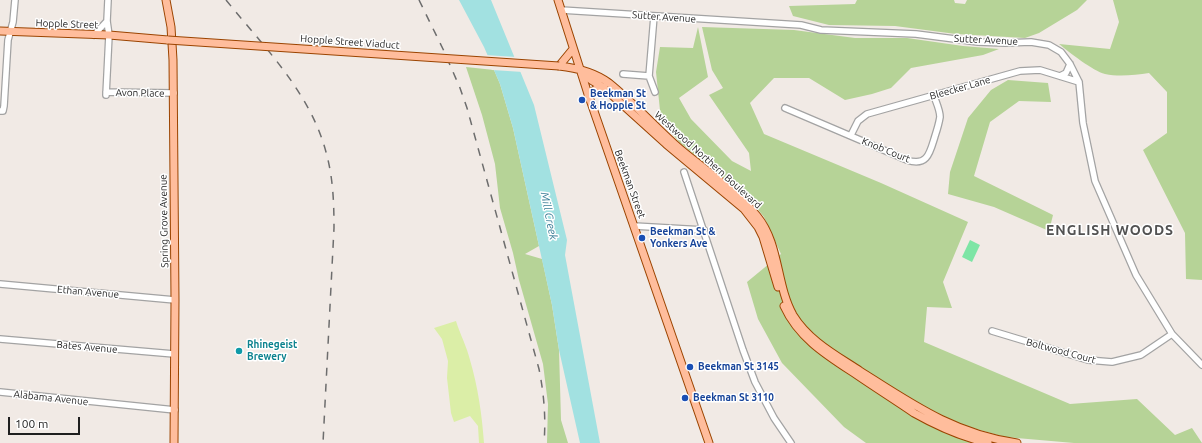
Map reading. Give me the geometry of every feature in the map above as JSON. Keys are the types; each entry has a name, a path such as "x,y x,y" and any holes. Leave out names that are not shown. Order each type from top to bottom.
{"main road":[{"name":"Spring Grove Avenue","path":"166,0 173,60 174,93 174,443"},
{"name":"Beekman Street","path":"558,0 588,95 709,443"},
{"name":"Hopple Street","path":"0,31 134,38"},
{"name":"Hopple Street Viaduct","path":"134,38 562,65"},
{"path":"573,49 562,65 580,70"},
{"name":"Westwood Northern Boulevard","path":"580,70 591,80 604,88 644,125 744,209 752,218 763,237 786,310 794,324 808,340 833,360 914,413 958,434 988,443"},
{"name":"Westwood Northern Boulevard","path":"580,70 598,75 621,93 680,149 740,198 758,217 769,236 788,304 800,325 810,336 826,348 932,416 967,431 998,440 1017,443"},
{"path":"588,95 596,89 604,88"}],"street":[{"path":"1,111 8,40 13,22 15,0"},
{"path":"108,0 106,21 108,36"},
{"name":"Sutter Avenue","path":"560,10 801,25 820,30 916,34 978,42 1036,42 1055,48 1066,57 1079,82 1083,123 1095,182 1136,275 1172,334 1202,365"},
{"path":"654,16 649,76 655,92"},
{"path":"94,35 106,21"},
{"name":"Avon Place","path":"108,36 106,93 174,93"},
{"path":"1060,76 1066,72 1070,64"},
{"name":"Bleecker Lane","path":"850,135 858,121 868,114 1020,71 1040,70 1079,82"},
{"path":"623,74 649,76"},
{"name":"Knob Court","path":"785,108 907,160 916,162 924,160 930,154 940,118 934,96"},
{"path":"684,172 755,382 774,418 791,443"},
{"path":"634,226 704,230"},
{"name":"Ethan Avenue","path":"0,284 175,300"},
{"name":"Boltwood Court","path":"992,331 1088,360 1112,362 1141,355 1172,334"},
{"name":"Bates Avenue","path":"0,339 174,354"},
{"name":"Alabama Avenue","path":"0,392 175,410"}],"green space":[{"path":"857,0 954,0 955,3 965,4 967,0 1087,0 1077,10 1039,33 1025,38 956,34 895,26 829,25 793,16 789,6 855,4"},
{"path":"1113,0 1202,0 1202,280 1186,279 1185,233 1143,150 1167,133 1167,92 1149,73 1121,76 1105,74 1088,65 1059,44 1110,49 1119,22"},
{"path":"698,27 708,77 679,98 691,119 732,161 751,171 749,153 709,95 723,88 712,70 702,27 794,30 855,38 907,38 963,46 999,49 983,55 911,68 891,88 845,100 809,78 774,78 750,103 764,134 881,183 968,222 943,282 952,308 927,307 924,342 1070,404 1137,399 1175,435 1192,428 1202,443 1074,443 1005,437 973,428 972,443 866,443 844,427 782,363 758,319 747,282 781,254 764,217 751,201 679,142 661,120 656,72 660,47 693,48"},
{"path":"466,67 494,70 500,84 513,128 539,246 525,254 542,259 552,305 559,350 561,420 568,443 547,443 548,404 543,364 500,208 495,164 482,115"},
{"path":"1008,80 1048,83 1051,102 1019,101 990,122 974,176 1053,215 1049,231 994,207 948,194 950,172 968,118 991,90"},
{"path":"970,240 980,245 972,262 962,257"},
{"path":"456,321 469,355 475,380 481,412 484,443 479,443 478,426 470,416 454,422 451,413 447,378 448,361 442,339 434,328"}],"water":[{"name":"Mill Creek","path":"459,0 491,0 534,105 567,240 565,255 600,443 580,443 559,350 552,305 513,128 500,84 484,47"}],"pier":[{"path":"485,55 516,57 523,72 492,70"}],"railway":[{"path":"226,0 270,53 297,90 319,130 328,161 333,190 334,228 323,443"},
{"path":"419,0 443,49 467,108 539,369 544,406 544,443"}],"place":[{"name":"Beekman St & Hopple St","path":"582,100"},
{"name":"Beekman St & Yonkers Ave","path":"642,238"},
{"name":"Rhinegeist Brewery","path":"239,351"},
{"name":"Beekman St 3145","path":"690,367"},
{"name":"Beekman St 3110","path":"685,398"}],"district":[{"name":"ENGLISH WOODS","path":"1110,230"}]}
